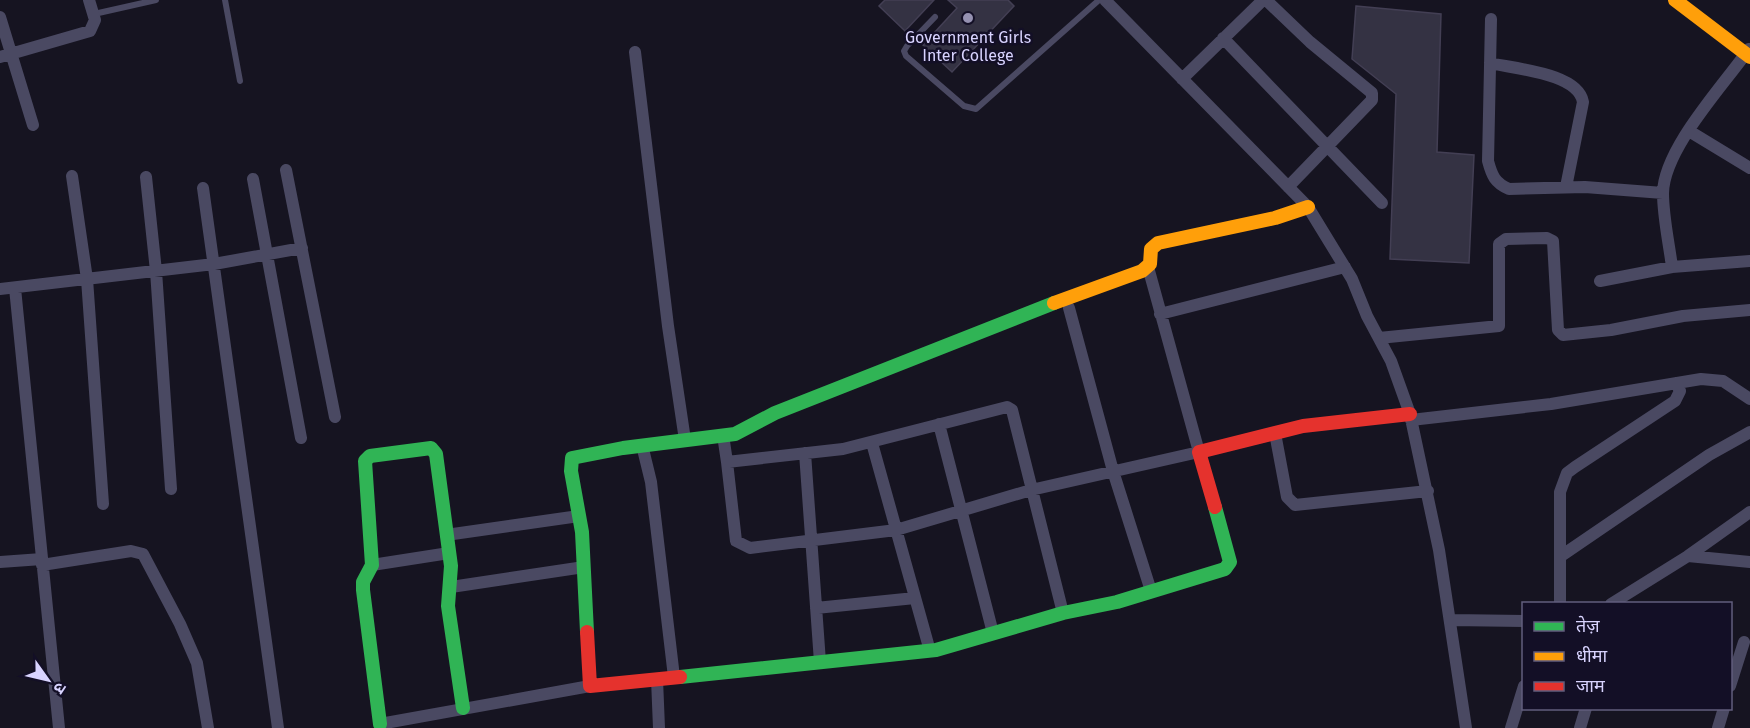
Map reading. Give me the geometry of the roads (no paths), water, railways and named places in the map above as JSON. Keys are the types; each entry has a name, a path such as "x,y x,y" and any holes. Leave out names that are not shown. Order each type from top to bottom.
{"street":[{"path":"6,55 90,31 94,26 94,14 89,0"},
{"path":"1105,0 1308,207 1345,267 1391,361 1411,417 1428,491 1451,620 1466,728"},
{"path":"1182,79 1264,0 1310,42 1372,93 1372,100 1288,187"},
{"path":"1672,267 1663,193 1674,157 1689,131 1749,53 1676,0"},
{"path":"0,17 6,55 33,124"},
{"path":"1491,19 1488,161 1492,177 1499,185 1509,189 1566,187 1663,193"},
{"path":"1223,38 1382,203"},
{"path":"635,52 668,326 685,440"},
{"path":"1490,63 1564,80 1575,86 1582,94 1583,102 1566,187"},
{"path":"1689,131 1750,168"},
{"path":"286,170 335,417"},
{"path":"72,176 87,279 103,504"},
{"path":"146,177 156,271 171,489"},
{"path":"253,179 301,438"},
{"path":"203,188 278,728"},
{"path":"463,708 448,606 449,553 434,449 370,456 365,461 372,566 363,582 363,590 380,726 463,708 590,686 930,651 1063,612 1117,602 1225,569 1230,562 1148,267 1152,258 1152,249 1158,243 1275,218 1308,207"},
{"path":"1379,338 1499,326 1498,244 1506,238 1547,238 1553,241 1558,330 1563,335 1611,330 1683,316 1750,310"},
{"path":"0,289 214,264 302,248"},
{"path":"1600,281 1672,267 1750,261"},
{"path":"590,686 584,567 570,462 572,458 642,445 735,434 775,412 1148,267"},
{"path":"1160,314 1345,267"},
{"path":"15,288 59,728"},
{"path":"1069,308 1113,471 1151,591"},
{"path":"723,435 734,534 740,546 750,548 896,530 1031,489 1199,452 1240,438 1371,416 1411,417 1551,405 1701,379 1723,381 1750,399"},
{"path":"1560,602 1560,492 1567,473 1675,401 1680,391 1676,383"},
{"path":"727,462 872,443 1002,408 1011,410 1063,612"},
{"path":"939,424 993,633"},
{"path":"1561,556 1709,455 1750,432"},
{"path":"1275,433 1287,497 1295,505 1428,491"},
{"path":"872,443 930,651"},
{"path":"642,445 651,482 674,677"},
{"path":"805,453 820,662"},
{"path":"1613,602 1688,556 1750,512"},
{"path":"446,535 579,516"},
{"path":"0,562 42,562 130,551 143,554 180,624 197,663 208,728"},
{"path":"372,566 449,553"},
{"path":"1688,556 1750,562"},
{"path":"450,587 584,567"},
{"path":"816,608 915,598"},
{"path":"1451,620 1522,621"},
{"path":"1732,640 1747,642 1732,684"},
{"path":"657,679 659,728"},
{"path":"1511,728 1522,692"},
{"path":"1580,728 1585,710"},
{"path":"1718,728 1723,710"}],"lane":[{"path":"94,14 156,0"},
{"path":"225,0 240,81"},
{"path":"935,17 907,46 904,51 906,56 963,106 976,108 1099,0"}],"place":[{"name":"Government Girls Inter College","path":"968,18"}]}
